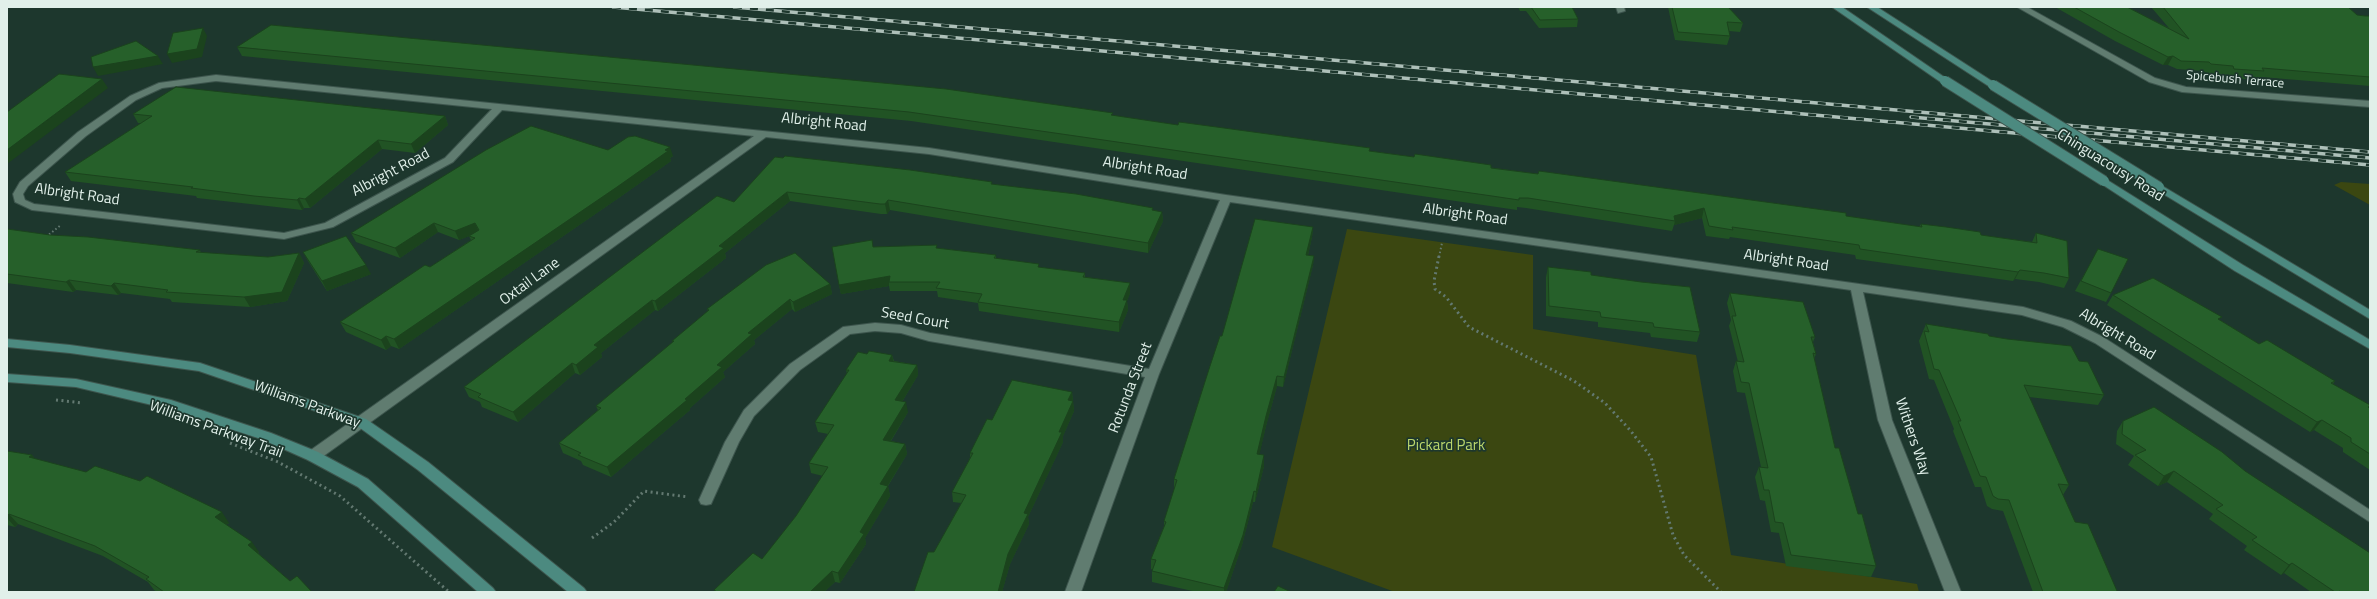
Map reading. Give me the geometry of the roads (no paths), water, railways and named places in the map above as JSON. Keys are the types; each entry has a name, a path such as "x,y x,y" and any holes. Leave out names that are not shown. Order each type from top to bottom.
{"main road":[{"name":"Chinguacousy Road","path":"1836,7 1945,81 2239,268 2370,346"},
{"name":"Chinguacousy Road","path":"1871,7 1993,85 2370,315"},
{"name":"Williams Parkway","path":"7,343 70,349 200,367 361,422 423,466 579,592"},
{"path":"7,378 76,383 171,405 266,436 313,456 363,484 488,592"}],"street":[{"name":"Spicebush Terrace","path":"2021,7 2152,80 2185,90 2370,104"},
{"name":"Albright Road","path":"500,107 449,160 329,225 311,231 284,236 32,207 20,202 18,194 24,184 82,134 133,98 159,86 185,80 216,78 765,133 929,151 1226,198 1445,228 2023,312 2067,324 2099,340 2370,517"},
{"name":"Oxtail Lane","path":"313,456 765,133"},
{"name":"Rotunda Street","path":"1073,592 1154,374 1226,198"},
{"name":"Withers Way","path":"1856,287 1885,420 1953,592"},
{"name":"Seed Court","path":"706,500 732,442 749,413 796,367 847,330 875,327 901,329 929,337 1154,374"}],"railway":[{"path":"613,7 2370,165"},
{"path":"734,7 2370,152"},
{"path":"1911,117 2370,158"}],"park label":[{"name":"Pickard Park","path":"1446,446"}]}
